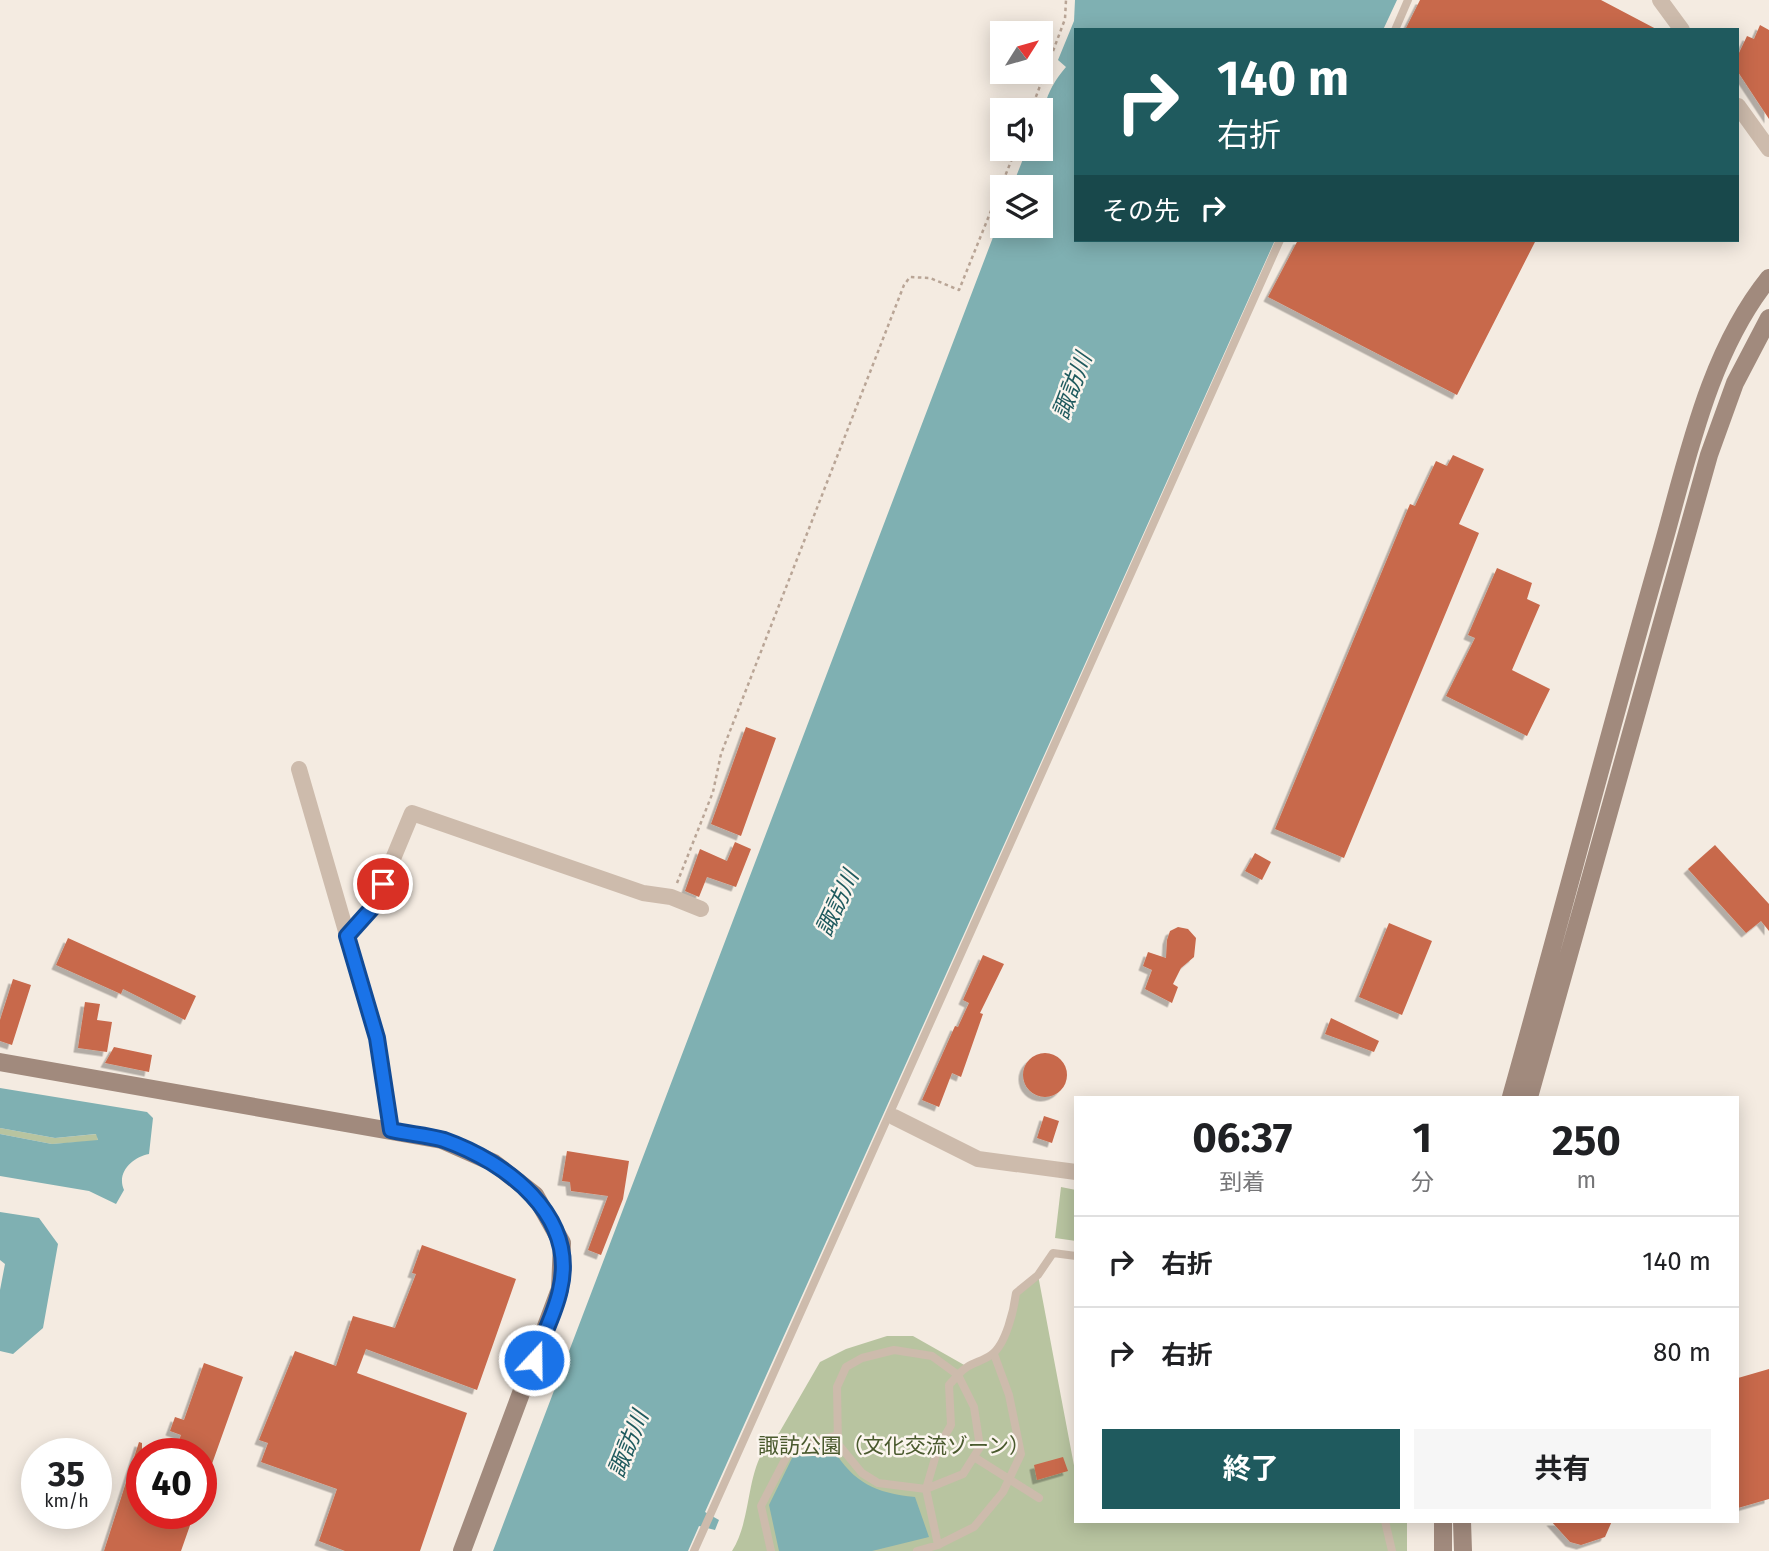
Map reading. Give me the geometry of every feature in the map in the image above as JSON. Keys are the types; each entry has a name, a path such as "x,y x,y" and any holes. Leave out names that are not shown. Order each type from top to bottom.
{"street":[{"path":"1660,0 1681,28"},
{"path":"1739,107 1769,149"},
{"path":"1511,1096 1600,767 1695,433 1717,371 1740,322 1769,278"},
{"path":"1529,1096 1706,467 1735,383 1769,317"},
{"path":"299,769 377,1038 391,1130"},
{"path":"347,936 373,907 412,813 643,893 671,897 701,909"},
{"path":"0,1062 442,1140 494,1163 535,1195 562,1243 561,1289 462,1551"},
{"path":"894,1117 978,1159 1074,1172"},
{"path":"1443,1523 1443,1551"},
{"path":"1462,1523 1462,1551"}],"lane":[{"path":"1396,28 1408,0"},
{"path":"694,1551 1279,242"},
{"path":"938,1545 926,1489 938,1448 951,1425 949,1385 965,1366 994,1354 1013,1317 1016,1293 1038,1275 1053,1253 1074,1256"},
{"path":"894,1350 932,1356 958,1375 974,1407 980,1447 962,1474 926,1489 878,1483 862,1474 838,1444 837,1387 846,1367 862,1358 894,1350"},
{"path":"917,1551 938,1545 974,1527 1003,1492 1021,1454 1009,1395 994,1354"},
{"path":"771,1551 761,1506 791,1448 838,1435"},
{"path":"974,1457 1039,1497"},
{"path":"1385,1523 1392,1551"}],"path":[{"path":"1035,98 1065,19 1066,0"},
{"path":"671,897 713,792 721,754 904,285 911,277 930,278 959,290 1011,161"}],"green space":[{"path":"0,1128 55,1138 97,1134 98,1141 52,1144 0,1134"},
{"path":"1061,1187 1074,1190 1074,1241 1055,1238"},
{"name":"諏訪公園（文化交流ゾーン）","path":"1038,1275 1074,1465 1074,1523 1407,1523 1407,1551 732,1551 744,1521 754,1473 760,1458 768,1444 779,1433 820,1362 846,1349 887,1336 913,1336 966,1366 994,1354 1013,1317 1016,1293"}],"water":[{"name":"諏訪川","path":"1075,0 1397,0 1384,28 1074,28 1074,242 1274,242 705,1512 719,1520 715,1530 699,1526 688,1551 493,1551 993,238 1053,238 1053,175 1017,175 1022,161 1053,161 1053,98 1047,98 1052,86 1066,67 1058,60 1074,21"},
{"path":"0,1088 147,1112 153,1118 149,1154 137,1158 124,1171 124,1190 116,1204 89,1191 0,1176 0,1134 52,1144 98,1140 96,1134 55,1138 0,1128"},
{"path":"0,1212 39,1218 58,1244 43,1328 13,1354 0,1351 0,1290 5,1264 0,1260"},
{"path":"817,1446 833,1449 849,1470 867,1484 888,1493 915,1497 929,1537 872,1551 779,1551 769,1505 794,1454"}],"building":[{"path":"1420,0 1601,0 1654,28 1406,28"},
{"path":"1760,25 1769,30 1769,119 1739,74 1739,53 1747,36 1754,39"},
{"path":"1297,242 1535,242 1457,395 1268,297"},
{"path":"1453,455 1484,469 1459,524 1479,533 1344,858 1275,829 1410,504 1415,506 1436,461 1447,466"},
{"path":"1497,568 1532,583 1527,599 1540,605 1512,670 1550,689 1527,736 1446,696 1475,638 1468,635"},
{"path":"746,727 776,738 741,836 711,824"},
{"path":"735,842 751,849 736,887 707,877 699,897 685,891 700,849 727,861"},
{"path":"1715,845 1769,904 1769,931 1761,921 1746,933 1688,869"},
{"path":"1255,853 1271,862 1262,880 1245,871"},
{"path":"1389,923 1432,941 1402,1015 1359,997"},
{"path":"1178,927 1188,929 1196,938 1194,957 1181,968 1173,984 1178,987 1172,1003 1145,989 1152,970 1143,966 1148,952 1166,958 1170,931"},
{"path":"68,938 196,996 185,1020 123,989 121,994 56,965"},
{"path":"983,955 1004,964 980,1013 983,1014 961,1077 952,1073 939,1107 922,1100 955,1026 958,1027 969,1003 963,1000"},
{"path":"13,979 31,985 12,1045 0,1041 0,1020"},
{"path":"85,1002 100,1004 97,1020 112,1022 107,1052 78,1048"},
{"path":"1331,1018 1379,1041 1374,1052 1325,1034"},
{"path":"114,1047 152,1055 149,1072 105,1063"},
{"path":"1045,1053 1060,1060 1067,1075 1060,1090 1045,1097 1030,1090 1023,1075 1030,1060"},
{"path":"1044,1116 1059,1121 1052,1143 1037,1138"},
{"path":"567,1151 629,1161 623,1199 601,1255 588,1250 608,1196 571,1191 570,1182 562,1181"},
{"path":"422,1245 516,1279 477,1390 366,1349 357,1373 467,1413 420,1551 345,1551 319,1541 337,1489 261,1462 268,1443 259,1440 295,1351 336,1366 353,1316 395,1328 416,1274 412,1273"},
{"path":"204,1363 243,1377 217,1450 217,1438 180,1438 181,1435 170,1431 175,1417 184,1420"},
{"path":"1769,1369 1769,1499 1739,1508 1739,1378"},
{"path":"1063,1457 1068,1471 1037,1480 1034,1465"},
{"path":"126,1482 126,1529 189,1529 181,1551 104,1551"},
{"path":"1553,1523 1611,1523 1605,1537 1581,1545 1570,1542"}],"route":[{"path":"383,884 373,907 347,936 377,1038 391,1130 442,1140 494,1163 535,1195 562,1243 561,1289 534,1360"}]}
